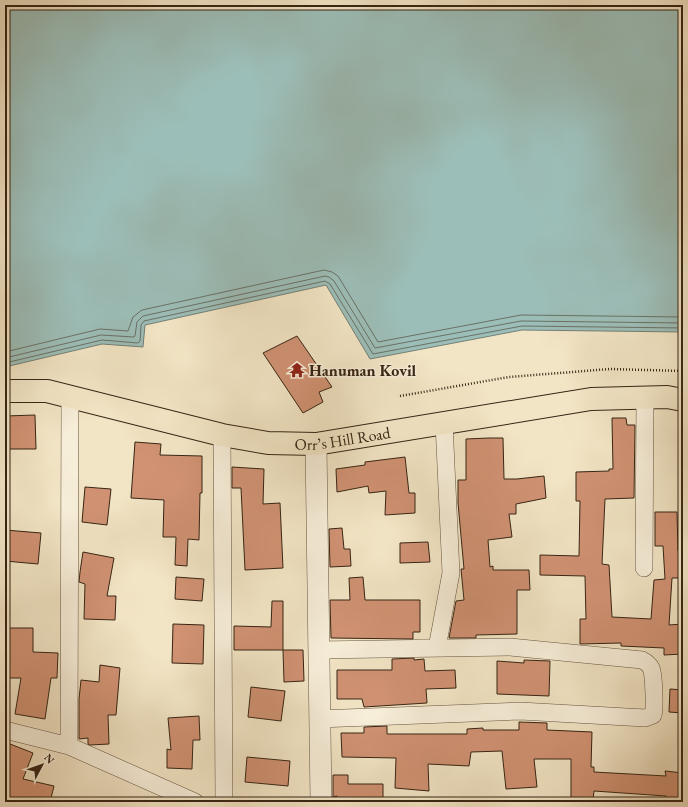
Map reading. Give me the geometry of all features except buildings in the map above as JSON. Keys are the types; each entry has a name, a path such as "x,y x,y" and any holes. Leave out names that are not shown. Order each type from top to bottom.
{"main road":[{"name":"Orr’s Hill Road","path":"5,391 47,391 222,435 268,443 316,444 591,399 667,397 683,400"}],"street":[{"path":"69,746 70,396"},
{"path":"644,568 645,398"},
{"path":"437,648 451,573 444,423"},
{"path":"222,435 224,802"},
{"path":"316,444 321,802"},
{"path":"318,650 510,647 642,660 648,663 652,668 654,711 652,715 645,718 520,710 319,719"},
{"path":"5,730 69,746 195,802"}],"path":[{"path":"400,396 509,377 610,369 683,371"}],"water":[{"path":"5,5 683,5 683,332 522,330 370,359 326,285 145,325 143,347 102,344 5,367"}],"place":[{"name":"Hanuman Kovil","path":"297,370"}]}
